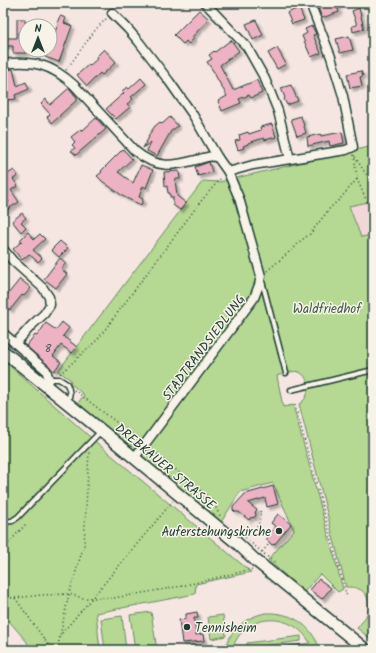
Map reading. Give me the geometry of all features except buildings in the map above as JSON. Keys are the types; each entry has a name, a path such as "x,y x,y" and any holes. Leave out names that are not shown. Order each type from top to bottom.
{"street":[{"path":"205,3 247,47 265,79 278,111 290,159"},
{"path":"228,171 253,165 346,150 354,151 343,96 331,57 310,3"},
{"path":"112,13 139,42 169,81 193,115 218,158 228,171 242,210 261,276"},
{"path":"3,64 28,62 39,64 64,75 144,159 164,165 177,165 211,156 218,158"},
{"path":"3,249 13,261 43,288 49,297 50,305 44,314 16,343"},
{"name":"STADTRANDSIEDLUNG","path":"134,458 254,298 261,276"},
{"path":"3,333 46,370 50,381"},
{"name":"DREBKAUER STRASSE","path":"3,351 50,381 66,402 98,434 134,458 178,495 241,540 255,560 366,650"}],"lane":[{"path":"261,276 286,373"},
{"path":"291,390 373,370"},
{"path":"50,381 62,380 68,385 70,395 66,402"},
{"path":"3,522 12,521 18,517 98,434"}],"path":[{"path":"92,3 112,13"},
{"path":"100,3 104,9"},
{"path":"64,75 96,30 122,3"},
{"path":"354,151 357,179 367,202"},
{"path":"354,151 364,171 373,183"},
{"path":"50,381 98,339 201,200 228,171"},
{"path":"261,276 310,234 330,208 357,179"},
{"path":"68,385 145,444 212,500 222,518"},
{"path":"295,405 347,597"},
{"path":"57,650 69,594 84,545 90,448 98,434"},
{"path":"60,634 178,495"},
{"path":"260,510 261,515 258,526 254,531 241,540 262,552 279,568"},
{"path":"3,549 26,524"},
{"path":"3,597 15,598 69,594 83,598 114,598 182,586 247,572 256,568"},
{"path":"15,598 52,650"}],"shaded area":[{"path":"373,201 373,235 361,237 349,205"}],"green space":[{"name":"Waldfriedhof","path":"373,146 373,201 349,206 361,237 373,235 373,641 357,628 367,614 369,606 365,594 363,591 354,587 346,587 299,404 306,397 308,388 306,378 303,375 299,372 294,372 277,376 283,407 293,405 343,589 338,592 320,574 304,592 268,560 294,530 273,483 240,492 218,527 78,403 84,395 70,383 71,380 58,371 203,181 219,182"},
{"path":"3,360 97,443 251,572 196,584 195,594 96,613 100,650 29,650 27,642 3,614"},
{"path":"151,612 157,650 135,650 130,615"},
{"path":"265,613 284,615 299,621 311,633 320,650 265,650 310,643 302,632 292,625 280,621 268,620 257,622 246,628 238,637 232,650 220,650 219,646 226,645 233,633 241,624 252,617"},
{"path":"223,615 226,636 211,639 208,617"},
{"path":"122,616 126,650 105,650 101,619"},
{"path":"301,636 301,641 247,648 247,643"}],"place":[{"name":"Auferstehungskirche","path":"279,531"},
{"name":"Tennisheim","path":"187,627"}]}
